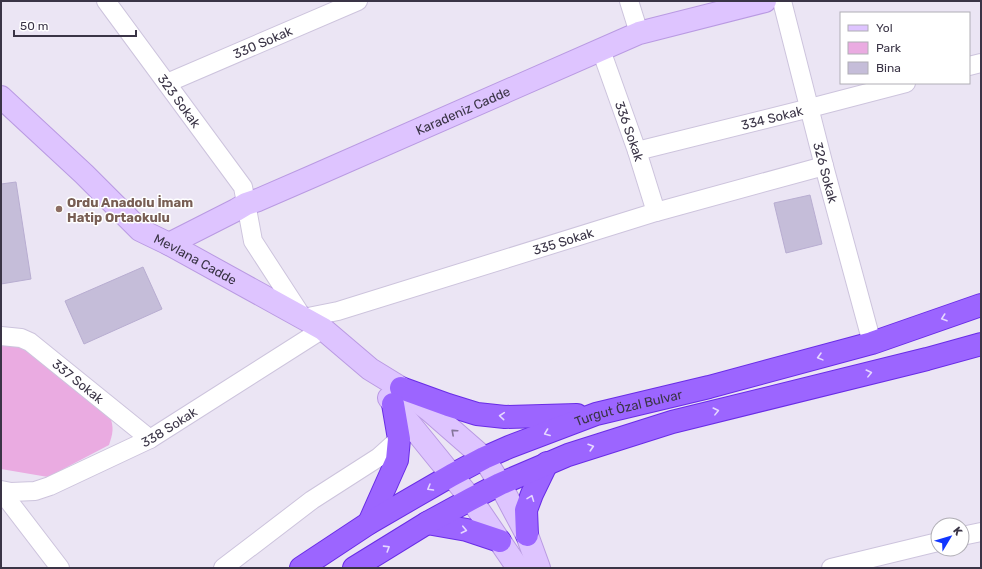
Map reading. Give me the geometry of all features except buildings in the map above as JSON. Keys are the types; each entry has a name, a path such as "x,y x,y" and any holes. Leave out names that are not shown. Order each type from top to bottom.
{"highway":[{"name":"Turgut Özal Bulvar","path":"301,568 369,523 452,475 509,447 596,414 708,387 872,343 981,305"},
{"name":"Turgut Özal Bulvar","path":"354,568 427,523 471,499 500,484 568,455 672,422 927,359 981,344"},
{"path":"369,523 397,460 399,439 397,396 448,405 477,414 505,417 596,414"},
{"path":"527,535 526,510 547,463"},
{"path":"427,523 467,530 500,542"}],"street":[{"name":"323 Sokak","path":"106,1 243,187 253,241 304,318"},
{"name":"330 Sokak","path":"167,83 358,1"},
{"path":"629,1 638,33"},
{"name":"Karadeniz Cadde","path":"169,244 246,204 305,180 638,33 765,1"},
{"name":"326 Sokak","path":"782,1 824,166 872,343"},
{"name":"336 Sokak","path":"601,50 637,151 656,212"},
{"path":"970,66 981,63"},
{"name":"334 Sokak","path":"637,151 902,84"},
{"name":"Mevlana Cadde","path":"1,97 84,174 140,230 169,244 323,329 370,369 397,396 452,475 471,499 518,568"},
{"name":"335 Sokak","path":"304,318 338,311 656,212 824,166"},
{"name":"338 Sokak","path":"1,491 35,491 50,486 150,439 323,329"},
{"name":"337 Sokak","path":"1,336 21,338 30,342 150,439"},
{"name":"Mevlana Cadde","path":"397,396 429,410 484,458 500,484 527,535 539,568"},
{"path":"224,568 312,500 379,457 399,439"},
{"path":"1,491 60,568"},
{"path":"970,534 981,532"},
{"path":"831,568 930,544"}],"green space":[{"path":"1,345 26,347 110,416 112,430 109,445 48,477 1,469"}],"place":[{"name":"Ordu Anadolu İmam Hatip Ortaokulu","path":"59,209"}]}
